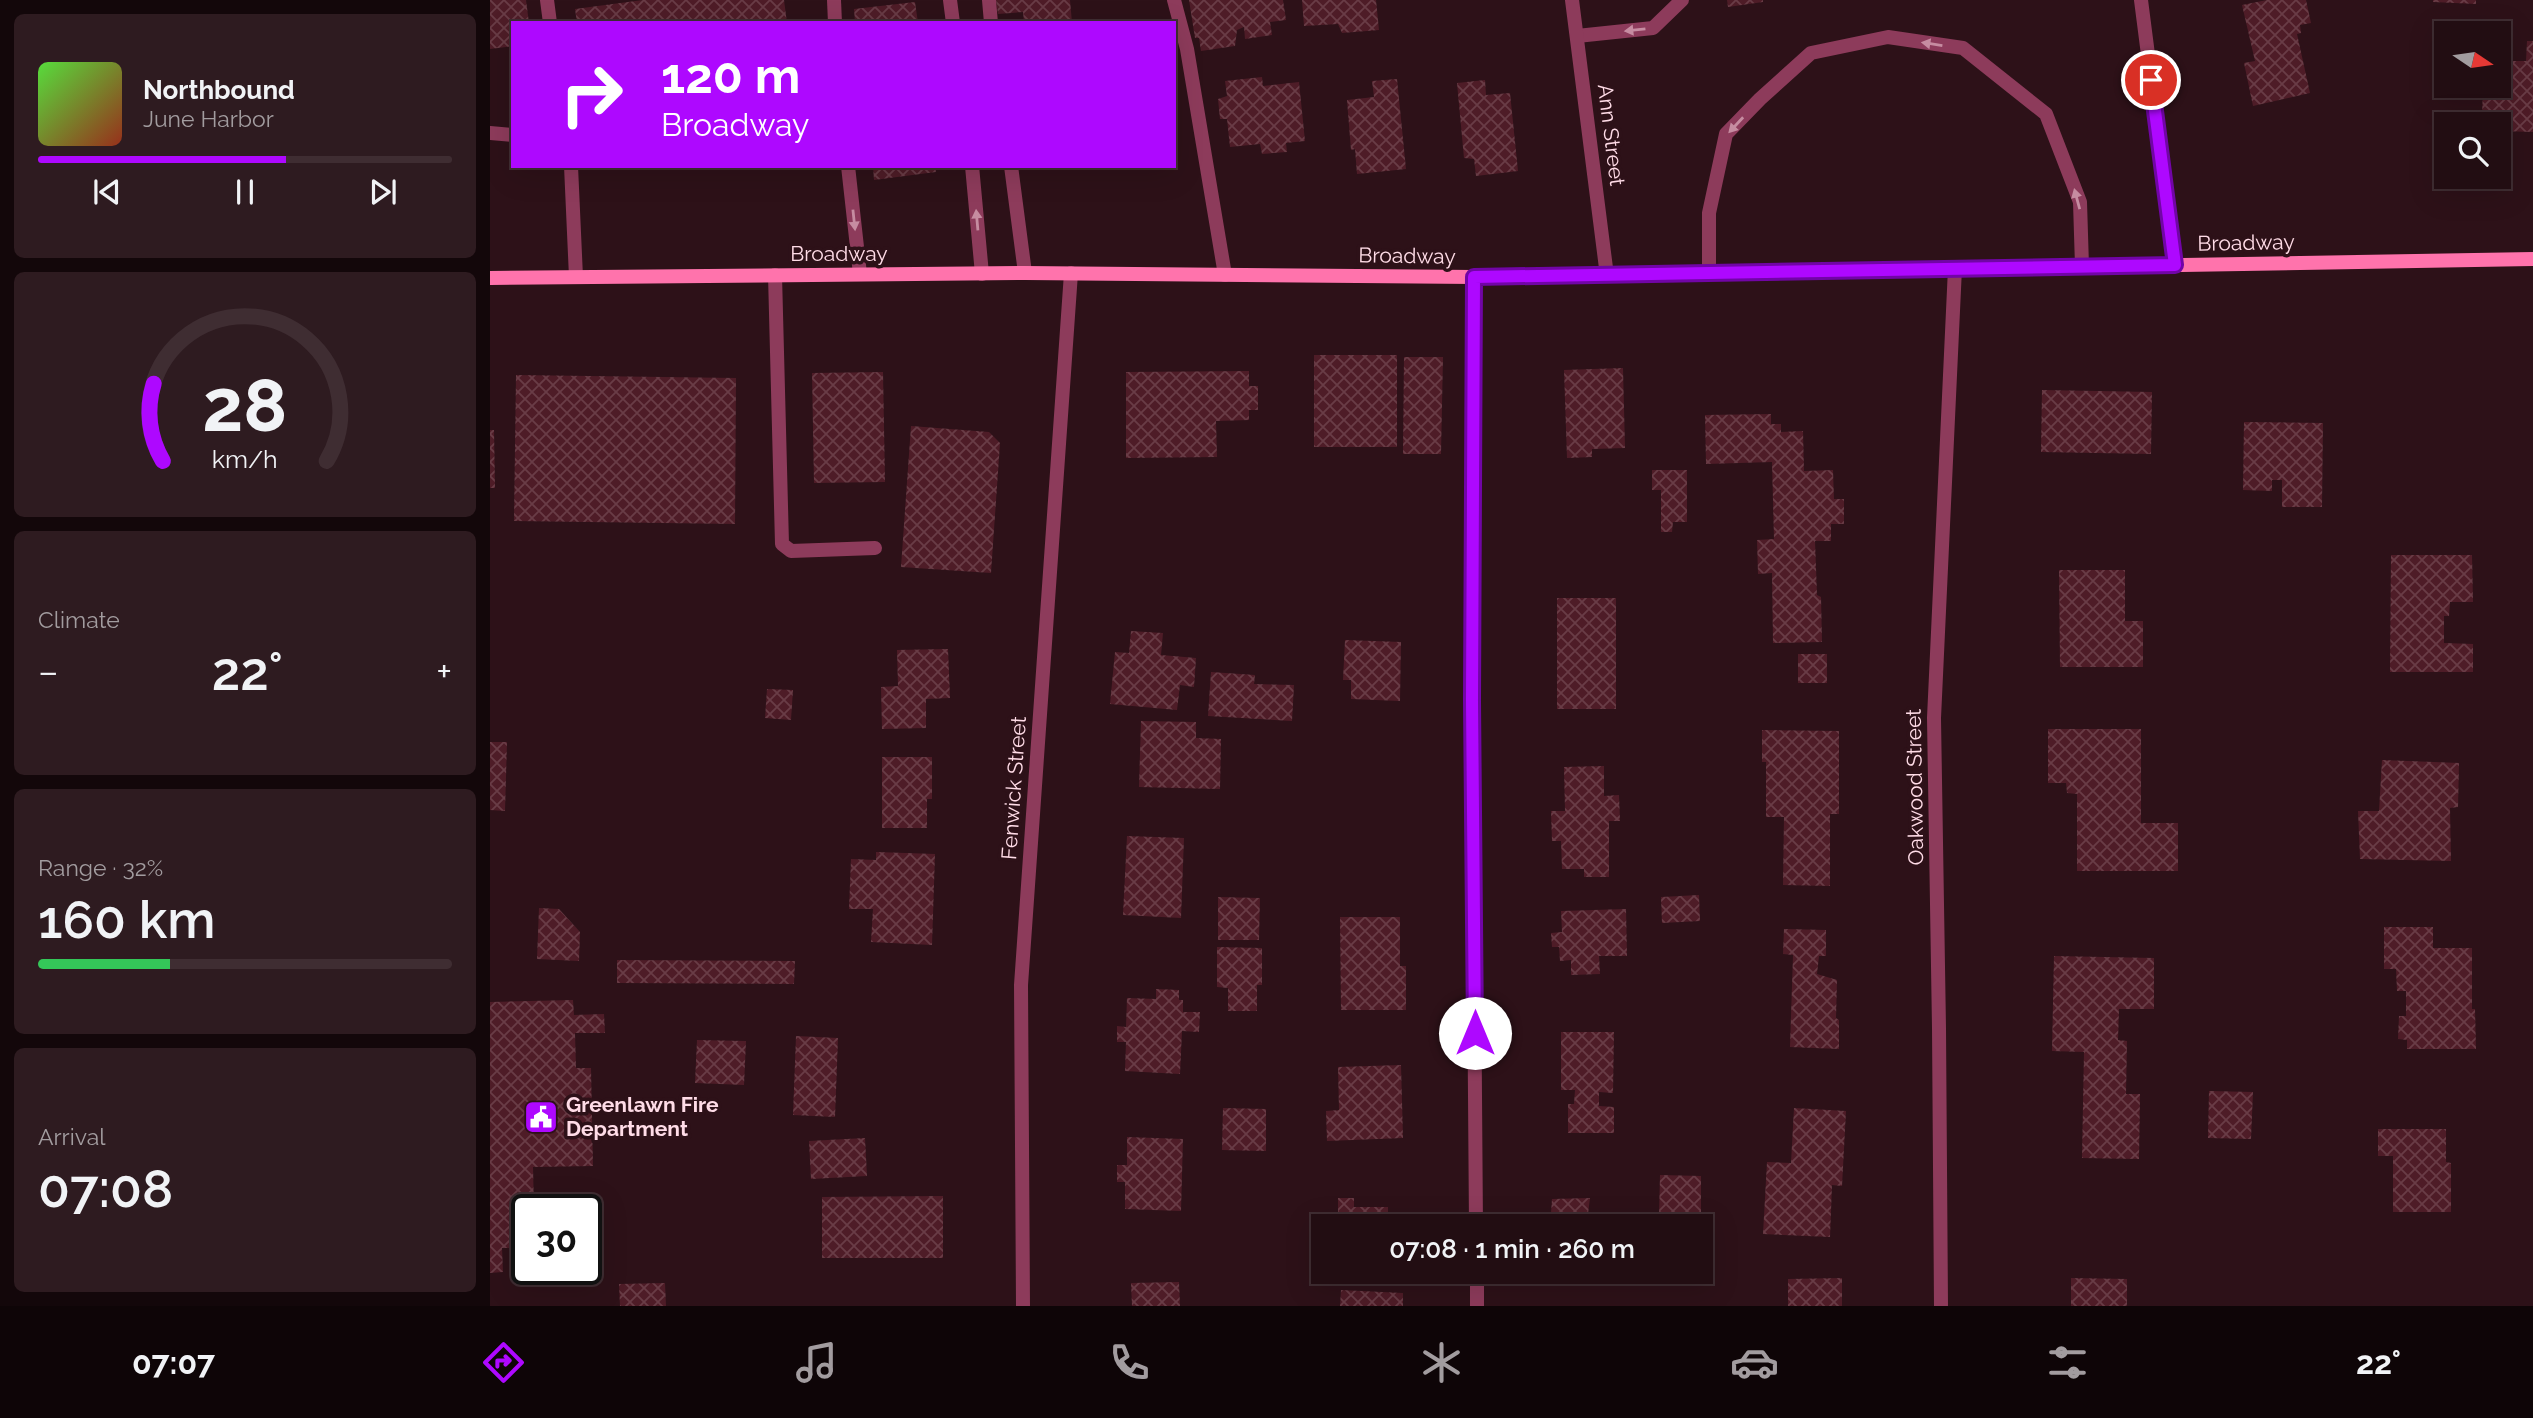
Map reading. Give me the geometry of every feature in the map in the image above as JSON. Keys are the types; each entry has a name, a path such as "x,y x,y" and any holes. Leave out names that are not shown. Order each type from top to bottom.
{"main road":[{"name":"Broadway","path":"490,278 1025,273 1607,276 2533,259"}],"street":[{"path":"547,0 550,21"},
{"path":"834,0 835,21"},
{"path":"950,0 953,21"},
{"path":"989,0 991,21"},
{"path":"1174,0 1192,73 1225,275"},
{"name":"Ann Street","path":"1572,0 1607,276"},
{"path":"1577,36 1653,28 1682,0"},
{"path":"2141,0 2175,265"},
{"path":"1709,273 1709,213 1726,134 1811,53 1888,37 1963,48 2046,114 2080,202 2082,266"},
{"path":"490,133 511,135"},
{"path":"571,168 576,277"},
{"path":"848,168 860,274"},
{"path":"972,168 982,274"},
{"path":"1011,168 1025,273"},
{"name":"Oakwood Street","path":"1941,1306 1934,718 1955,268"},
{"name":"Fenwick Street","path":"1023,1306 1021,985 1071,273"},
{"path":"775,275 782,544 791,551 876,548"},
{"path":"1474,277 1472,715 1476,1214"},
{"path":"1477,1284 1477,1306"}],"building":[{"path":"490,0 526,0 529,21 511,21 511,46 490,49"},
{"path":"643,0 784,0 787,21 577,21 575,9"},
{"path":"996,0 1070,0 1072,21 1024,21 1023,12 998,14"},
{"path":"1189,0 1283,0 1286,20 1270,22 1272,35 1245,39 1244,27 1237,30 1235,46 1201,51 1199,38 1195,38"},
{"path":"1302,0 1376,0 1379,30 1342,33 1338,24 1304,26"},
{"path":"1727,0 1763,0 1763,2 1728,7"},
{"path":"2267,0 2306,0 2311,23 2300,25 2301,33 2297,34 2310,93 2253,106 2244,63 2255,61 2242,5"},
{"path":"2476,0 2476,4 2433,2"},
{"path":"915,2 918,21 855,21 854,9"},
{"path":"2527,41 2533,41 2533,132 2511,131 2511,112 2482,112 2483,98 2511,98 2511,61 2526,61"},
{"path":"1262,77 1263,86 1299,82 1305,141 1286,143 1287,152 1262,154 1260,144 1230,147 1227,119 1220,119 1218,99 1227,96 1225,81"},
{"path":"1397,79 1406,169 1357,174 1355,149 1351,150 1347,100 1374,97 1372,81"},
{"path":"1485,80 1486,95 1510,93 1518,171 1476,176 1474,159 1464,158 1457,83"},
{"path":"873,168 935,168 936,172 874,180"},
{"path":"1314,355 1397,355 1397,447 1314,447"},
{"path":"1404,357 1443,357 1441,454 1403,454"},
{"path":"1623,368 1625,448 1592,449 1592,457 1567,458 1564,370"},
{"path":"1249,371 1249,386 1258,386 1258,410 1249,410 1249,420 1216,421 1217,457 1126,458 1126,372"},
{"path":"883,372 885,482 814,483 812,373"},
{"path":"516,375 736,378 735,524 514,521"},
{"path":"2042,390 2152,392 2151,454 2041,452"},
{"path":"1771,414 1771,424 1781,424 1781,432 1803,431 1804,471 1833,470 1834,499 1844,499 1844,524 1831,524 1831,541 1815,541 1817,595 1821,597 1822,642 1773,643 1772,573 1758,574 1757,540 1774,539 1772,462 1706,464 1705,415"},
{"path":"2244,422 2323,423 2322,507 2282,507 2282,480 2272,480 2272,491 2243,490"},
{"path":"911,426 989,432 1000,443 991,573 901,567"},
{"path":"490,430 494,430 495,488 490,488"},
{"path":"1652,470 1687,470 1687,522 1673,522 1672,532 1661,532 1661,490 1652,490"},
{"path":"2391,555 2472,555 2473,602 2450,602 2449,616 2444,616 2444,643 2473,644 2473,672 2390,672"},
{"path":"2059,570 2125,570 2125,621 2143,621 2143,667 2060,667"},
{"path":"1557,598 1616,598 1616,709 1557,709"},
{"path":"1131,631 1163,633 1161,655 1196,658 1194,687 1180,685 1177,710 1110,704 1115,652 1129,653"},
{"path":"1345,640 1401,642 1400,701 1351,699 1351,680 1343,680"},
{"path":"948,649 950,698 926,699 926,728 882,729 881,687 898,686 897,650"},
{"path":"1798,654 1827,654 1827,683 1798,683"},
{"path":"1211,672 1255,675 1254,684 1294,685 1292,721 1208,716"},
{"path":"767,689 793,690 791,720 765,718"},
{"path":"1141,721 1196,722 1196,738 1221,739 1220,789 1139,787"},
{"path":"2048,729 2141,729 2141,823 2178,823 2178,871 2077,871 2077,794 2067,793 2066,783 2048,783"},
{"path":"1762,730 1839,731 1839,814 1830,814 1830,886 1783,885 1784,817 1766,817 1766,762 1762,762"},
{"path":"490,742 507,742 505,811 490,810"},
{"path":"882,757 932,757 932,799 927,799 927,828 882,828"},
{"path":"2382,760 2459,763 2458,807 2450,808 2451,861 2360,859 2358,811 2379,811"},
{"path":"1604,766 1604,796 1619,795 1620,821 1609,821 1609,877 1584,877 1584,869 1562,869 1561,841 1552,841 1551,811 1565,811 1564,767"},
{"path":"1127,836 1184,838 1181,918 1123,915"},
{"path":"876,852 935,854 932,945 871,942 873,909 849,909 851,859 876,860"},
{"path":"1699,895 1700,921 1662,923 1661,897"},
{"path":"1218,897 1260,898 1259,940 1218,940"},
{"path":"539,908 559,909 580,932 579,961 537,959"},
{"path":"1626,909 1627,956 1599,956 1600,974 1571,975 1571,960 1560,961 1559,947 1552,947 1551,933 1562,932 1561,911"},
{"path":"1340,917 1400,917 1400,966 1406,966 1406,1010 1341,1010"},
{"path":"2384,927 2433,927 2433,948 2472,948 2472,1009 2475,1009 2476,1049 2407,1049 2407,1040 2398,1039 2399,1016 2406,1016 2406,991 2397,991 2396,969 2384,969"},
{"path":"1784,929 1826,930 1826,956 1819,956 1817,974 1837,980 1836,1018 1839,1020 1839,1049 1790,1047 1793,955 1783,954"},
{"path":"1217,947 1262,948 1262,985 1257,985 1257,1011 1228,1011 1228,988 1217,987"},
{"path":"2054,956 2154,958 2154,1009 2119,1009 2118,1040 2127,1041 2126,1094 2140,1094 2139,1159 2082,1158 2084,1052 2052,1051"},
{"path":"617,960 795,961 794,984 617,983"},
{"path":"1156,989 1179,990 1179,1000 1183,1000 1183,1012 1200,1012 1199,1032 1182,1031 1180,1074 1125,1071 1126,1042 1117,1042 1117,1026 1126,1027 1127,998 1156,999"},
{"name":"Greenlawn Fire Department","path":"573,1000 574,1015 604,1014 605,1033 575,1033 576,1068 591,1068 593,1166 533,1167 534,1194 511,1194 511,1248 502,1248 503,1272 490,1273 490,1002"},
{"path":"1561,1032 1614,1032 1613,1093 1599,1092 1599,1106 1614,1107 1614,1133 1568,1133 1568,1104 1574,1104 1575,1090 1561,1090"},
{"path":"796,1036 838,1038 835,1117 793,1115"},
{"path":"697,1040 746,1041 744,1085 695,1083"},
{"path":"1401,1065 1403,1138 1327,1141 1326,1111 1339,1110 1338,1067"},
{"path":"2209,1091 2253,1092 2251,1139 2208,1138"},
{"path":"1223,1108 1266,1109 1266,1151 1222,1150"},
{"path":"1794,1108 1846,1111 1842,1186 1832,1185 1830,1237 1763,1234 1767,1162 1791,1163"},
{"path":"2378,1129 2446,1129 2446,1162 2451,1163 2451,1212 2393,1212 2393,1156 2378,1156"},
{"path":"1127,1137 1183,1139 1181,1211 1125,1209 1125,1182 1117,1182 1117,1165 1127,1165"},
{"path":"865,1138 867,1176 811,1179 809,1141"},
{"path":"1660,1175 1701,1176 1701,1214 1659,1214"},
{"path":"943,1196 943,1258 822,1258 822,1197"},
{"path":"1338,1198 1354,1198 1354,1207 1388,1207 1388,1214 1338,1214"},
{"path":"1590,1198 1588,1214 1551,1214 1552,1199"},
{"path":"1842,1278 1842,1306 1788,1306 1788,1279"},
{"path":"2071,1278 2127,1279 2127,1306 2071,1306"},
{"path":"1179,1282 1180,1306 1132,1306 1131,1283"},
{"path":"665,1283 666,1306 620,1306 619,1284"},
{"path":"1341,1290 1403,1293 1403,1306 1340,1306"}],"place":[{"name":"Greenlawn Fire Department","path":"541,1117"}],"route":[{"path":"1475,1033 1472,701 1474,277 2175,265 2151,80"}]}
